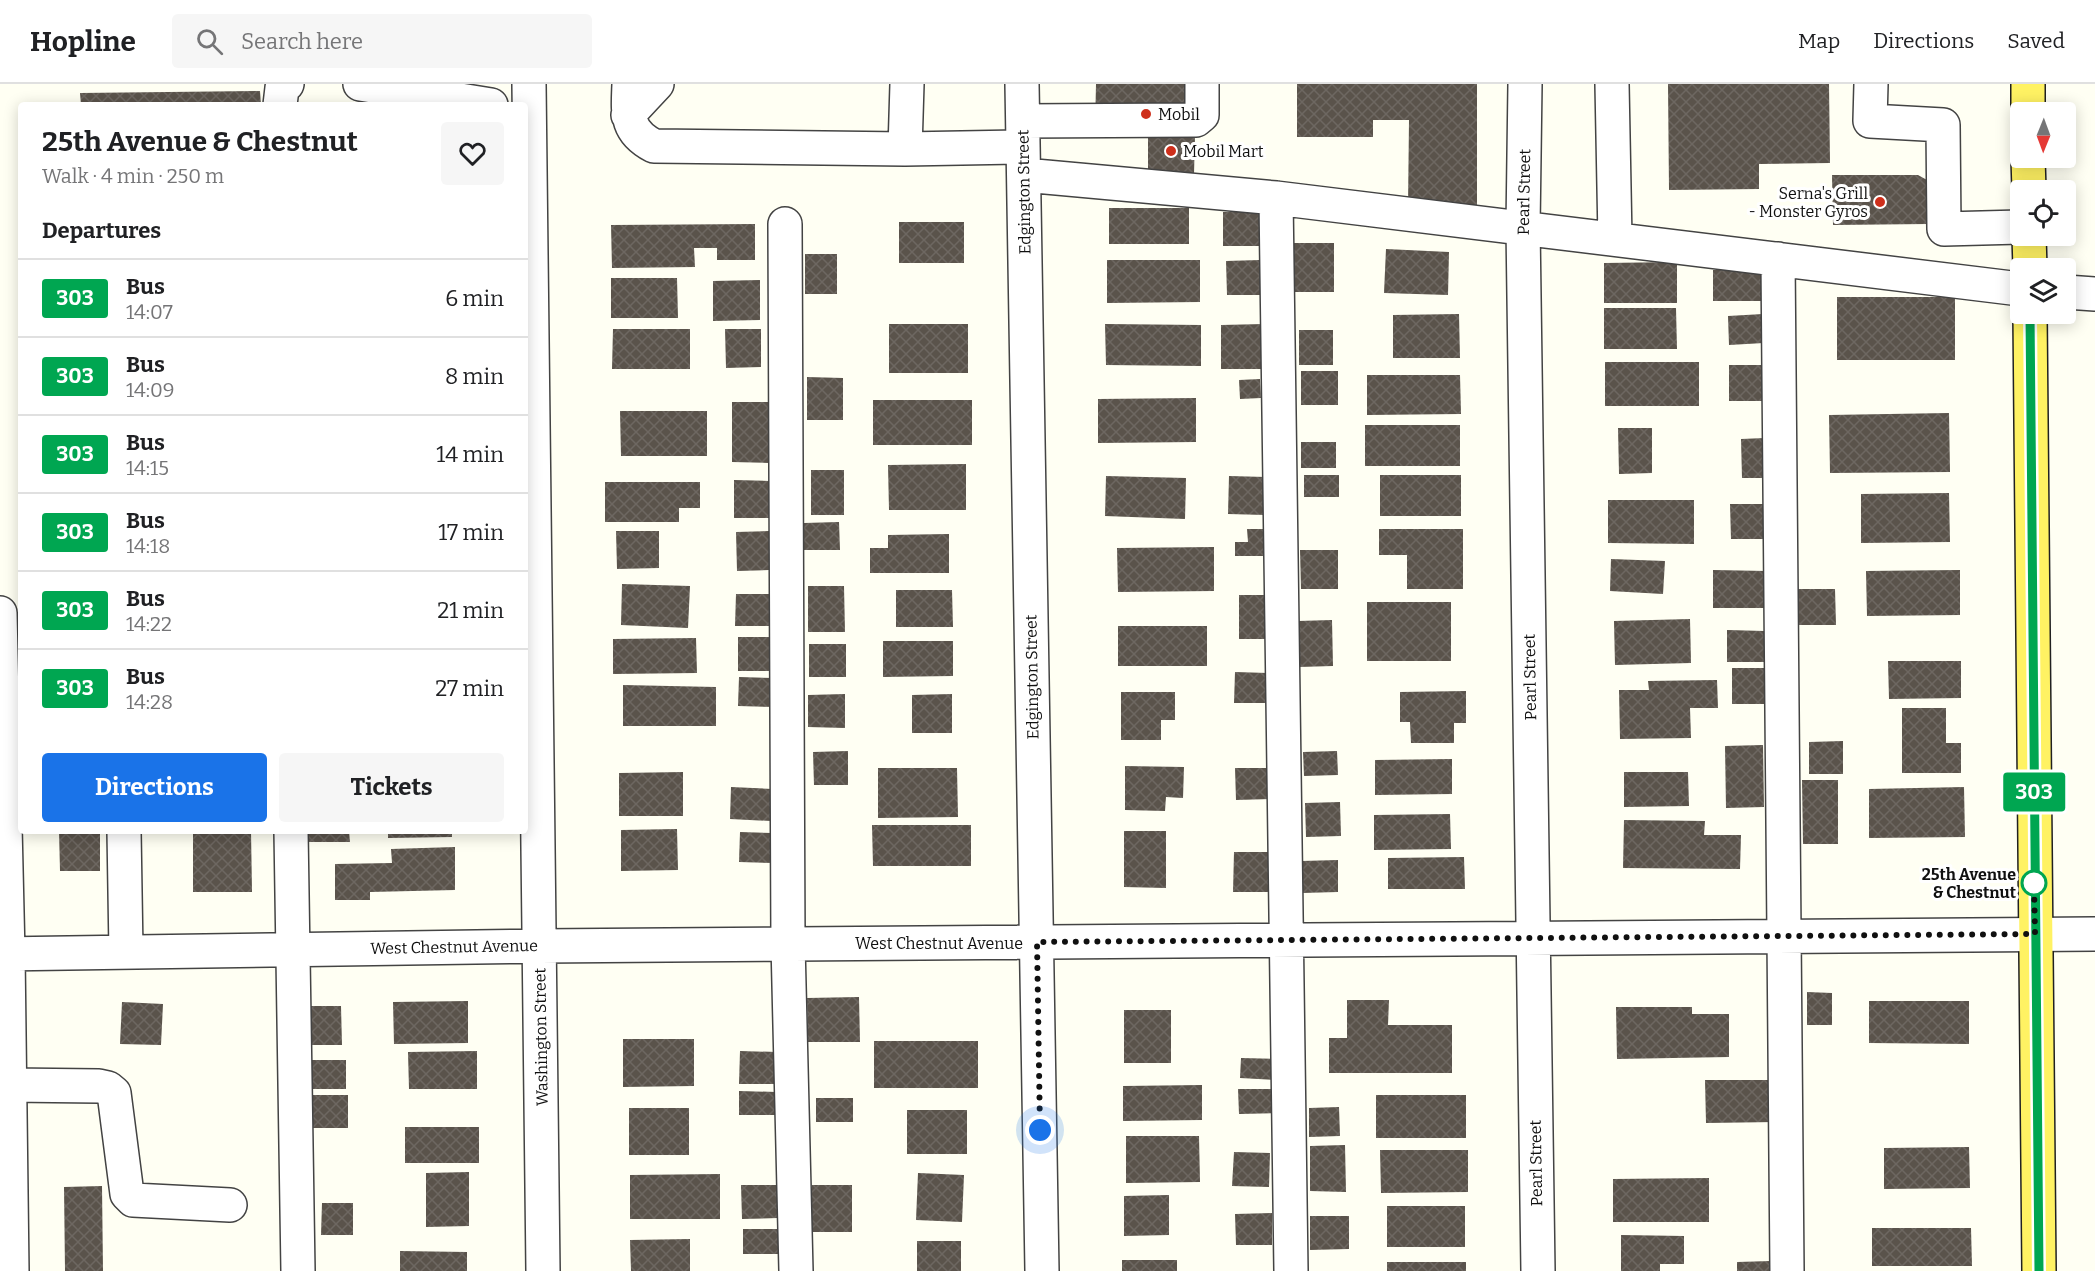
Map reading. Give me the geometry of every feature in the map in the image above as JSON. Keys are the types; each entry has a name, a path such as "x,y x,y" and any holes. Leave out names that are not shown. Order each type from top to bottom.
{"main road":[{"path":"2028,84 2028,102"},
{"path":"2030,324 2038,1271"}],"street":[{"path":"280,102 282,88 287,84"},
{"path":"360,84 472,102"},
{"path":"657,84 629,99 639,138 654,146 905,149 1023,148 1196,120 1202,115 1202,84"},
{"path":"905,149 907,84"},
{"name":"Edgington Street","path":"1022,84 1042,1271"},
{"name":"Pearl Street","path":"1525,84 1523,227 1538,1271"},
{"path":"1612,84 1615,239"},
{"path":"1871,84 1870,121 1942,125 1944,229 2010,227"},
{"name":"Washington Street","path":"528,102 543,1271"},
{"path":"1023,148 1276,198 2010,288"},
{"path":"1276,198 1291,1271"},
{"path":"785,224 788,944 796,1271"},
{"path":"1778,259 1787,1271"},
{"path":"2076,293 2095,294"},
{"path":"0,613 4,954 12,1271"},
{"path":"124,834 126,952"},
{"path":"291,834 298,1271"},
{"name":"West Chestnut Avenue","path":"4,954 540,946 2095,934"},
{"path":"9,1085 108,1088 114,1093 127,1194 133,1200 230,1205"}],"building":[{"name":"Mobil","path":"1096,84 1206,84 1196,99 1194,174 1148,173 1148,129 1095,129"},
{"path":"1297,84 1477,84 1477,206 1408,206 1409,120 1373,120 1373,137 1297,137"},
{"path":"1668,84 1829,84 1830,163 1759,164 1759,189 1669,190"},
{"path":"260,91 261,102 81,102 80,93"},
{"name":"Serna's Grill - Monster Gyros","path":"1832,175 1918,175 1927,180 1928,224 1833,225"},
{"path":"1109,208 1189,208 1189,244 1109,244"},
{"path":"1223,212 1267,212 1267,246 1223,246"},
{"path":"899,222 964,222 964,263 899,263"},
{"path":"755,224 755,260 717,260 717,248 694,248 695,267 612,268 611,225"},
{"path":"1294,243 1334,243 1334,292 1294,292"},
{"path":"1386,249 1449,252 1448,295 1384,293"},
{"path":"805,254 837,254 837,294 805,294"},
{"path":"1107,260 1200,260 1200,302 1107,303"},
{"path":"1260,260 1261,295 1227,295 1226,261"},
{"path":"1677,262 1677,303 1604,303 1604,263"},
{"path":"1713,270 1764,270 1765,301 1713,301"},
{"path":"611,278 677,278 678,318 611,318"},
{"path":"760,280 760,320 713,321 713,281"},
{"path":"1837,297 1955,297 1955,360 1837,360"},
{"path":"1604,308 1676,308 1677,349 1604,349"},
{"path":"1459,314 1460,358 1393,358 1393,315"},
{"path":"1763,314 1764,343 1729,345 1728,316"},
{"path":"889,324 968,324 968,373 889,373"},
{"path":"1105,324 1201,325 1201,366 1106,365"},
{"path":"1264,324 1264,369 1221,369 1221,325"},
{"path":"613,329 690,329 690,369 612,369"},
{"path":"725,329 761,329 761,367 726,368"},
{"path":"1299,330 1333,330 1333,365 1299,365"},
{"path":"1605,362 1699,362 1699,406 1605,406"},
{"path":"1729,365 1763,365 1764,401 1729,401"},
{"path":"1301,371 1338,371 1338,405 1301,405"},
{"path":"1367,375 1460,375 1461,414 1367,415"},
{"path":"807,377 843,378 843,420 807,420"},
{"path":"1260,379 1261,398 1240,399 1239,380"},
{"path":"1196,398 1196,442 1098,443 1098,399"},
{"path":"873,400 972,400 972,445 873,445"},
{"path":"732,402 769,402 769,463 732,462"},
{"path":"620,411 707,411 707,456 621,456"},
{"path":"1949,413 1950,472 1830,473 1829,415"},
{"path":"1365,425 1460,425 1460,466 1365,466"},
{"path":"1618,428 1652,428 1652,473 1619,474"},
{"path":"1765,438 1766,478 1742,478 1741,439"},
{"path":"1301,442 1336,442 1336,468 1301,468"},
{"path":"966,464 966,510 889,510 888,465"},
{"path":"811,470 844,470 844,515 811,515"},
{"path":"1304,475 1339,475 1339,497 1304,497"},
{"path":"1380,475 1461,475 1461,516 1380,516"},
{"path":"1106,476 1186,478 1185,519 1105,516"},
{"path":"1229,476 1266,477 1265,515 1228,514"},
{"path":"734,480 769,481 769,518 734,518"},
{"path":"605,482 700,482 700,508 679,508 679,522 605,522"},
{"path":"1949,493 1950,542 1861,543 1861,494"},
{"path":"1608,500 1694,500 1694,544 1608,543"},
{"path":"1730,504 1766,504 1767,539 1731,539"},
{"path":"839,522 840,550 804,550 804,523"},
{"path":"1247,529 1267,529 1267,556 1235,556 1235,542 1248,542"},
{"path":"1379,529 1463,529 1463,589 1407,589 1407,555 1379,555"},
{"path":"616,531 659,531 659,568 617,569"},
{"path":"769,531 769,570 737,571 736,532"},
{"path":"949,534 949,573 870,573 870,548 888,548 888,535"},
{"path":"1214,547 1214,591 1118,592 1117,548"},
{"path":"1300,550 1338,550 1338,589 1301,589"},
{"path":"1611,559 1665,561 1663,594 1610,591"},
{"path":"1713,570 1766,571 1765,608 1713,608"},
{"path":"1960,570 1960,615 1867,616 1866,571"},
{"path":"622,584 690,586 688,628 621,625"},
{"path":"808,586 844,586 845,632 808,632"},
{"path":"1797,589 1835,589 1836,625 1798,625"},
{"path":"896,590 952,590 953,627 896,627"},
{"path":"736,594 771,594 770,626 735,626"},
{"path":"1239,595 1271,595 1271,639 1239,639"},
{"path":"1367,602 1451,602 1451,661 1367,661"},
{"path":"1690,619 1691,663 1615,665 1614,621"},
{"path":"1332,620 1333,666 1299,667 1298,621"},
{"path":"1118,626 1207,626 1207,666 1118,666"},
{"path":"1727,630 1764,631 1764,662 1727,662"},
{"path":"738,637 775,637 775,671 738,671"},
{"path":"696,638 697,673 613,674 613,639"},
{"path":"883,641 953,641 953,676 883,677"},
{"path":"809,644 846,644 846,677 809,677"},
{"path":"1888,661 1961,661 1961,698 1889,699"},
{"path":"1732,668 1768,668 1768,704 1732,704"},
{"path":"1235,672 1268,673 1267,703 1234,703"},
{"path":"739,677 774,678 774,707 738,706"},
{"path":"1717,680 1718,708 1690,708 1691,738 1620,739 1619,690 1649,690 1648,681"},
{"path":"623,685 716,687 716,726 623,726"},
{"path":"1466,691 1466,723 1454,723 1454,743 1411,743 1410,722 1400,722 1400,692"},
{"path":"1121,692 1175,692 1175,720 1161,720 1161,740 1121,740"},
{"path":"845,694 845,728 808,727 808,695"},
{"path":"952,694 952,733 912,733 912,695"},
{"path":"1902,708 1946,708 1946,743 1961,743 1961,773 1902,773"},
{"path":"1843,741 1843,774 1809,774 1809,742"},
{"path":"1763,745 1764,807 1726,808 1725,746"},
{"path":"848,751 848,785 814,785 813,752"},
{"path":"1337,751 1338,775 1304,776 1303,752"},
{"path":"1452,759 1452,794 1375,795 1375,760"},
{"path":"1125,766 1184,767 1183,798 1166,797 1165,811 1125,810"},
{"path":"878,768 957,768 958,817 878,818"},
{"path":"1235,768 1271,768 1271,799 1236,800"},
{"path":"683,772 683,816 619,816 619,773"},
{"path":"1624,772 1688,772 1689,806 1624,807"},
{"path":"1802,780 1838,780 1838,844 1803,844"},
{"path":"731,787 772,789 771,821 730,819"},
{"path":"1964,787 1965,837 1869,838 1869,789"},
{"path":"1340,802 1341,836 1306,837 1305,803"},
{"path":"1450,814 1451,849 1374,850 1374,815"},
{"path":"1624,820 1705,821 1704,835 1741,835 1740,869 1623,868"},
{"path":"872,825 971,825 971,866 873,866"},
{"path":"677,829 678,870 621,871 621,830"},
{"path":"1124,831 1166,831 1166,888 1124,887"},
{"path":"740,832 772,833 771,863 739,862"},
{"path":"59,834 100,834 100,871 60,871"},
{"path":"193,834 251,834 252,892 193,892"},
{"path":"309,834 349,834 350,842 309,842"},
{"path":"388,834 452,834 452,837 388,838"},
{"path":"455,847 455,890 370,892 370,900 335,900 335,864 392,863 391,849"},
{"path":"1234,852 1274,852 1274,892 1233,892"},
{"path":"1464,857 1465,889 1388,889 1388,858"},
{"path":"1338,860 1338,892 1302,893 1302,861"},
{"path":"1807,992 1832,993 1832,1025 1807,1025"},
{"path":"859,997 860,1042 808,1042 807,998"},
{"path":"1347,1000 1389,1000 1388,1025 1452,1025 1452,1073 1329,1073 1329,1038 1347,1038"},
{"path":"468,1001 468,1043 394,1044 393,1002"},
{"path":"1869,1001 1969,1001 1969,1044 1869,1043"},
{"path":"122,1002 163,1004 161,1045 120,1044"},
{"path":"309,1006 341,1006 342,1045 309,1045"},
{"path":"1616,1007 1692,1007 1692,1014 1729,1014 1729,1057 1617,1059"},
{"path":"1124,1010 1171,1010 1171,1063 1124,1063"},
{"path":"623,1039 694,1039 694,1086 623,1087"},
{"path":"874,1041 978,1041 978,1088 874,1088"},
{"path":"477,1051 477,1089 409,1089 408,1052"},
{"path":"740,1051 777,1052 776,1084 739,1084"},
{"path":"1241,1058 1278,1059 1277,1080 1240,1078"},
{"path":"312,1060 346,1060 346,1089 311,1089"},
{"path":"1705,1080 1775,1080 1776,1122 1706,1123"},
{"path":"1202,1085 1202,1120 1123,1121 1123,1086"},
{"path":"1238,1089 1276,1089 1277,1113 1239,1114"},
{"path":"739,1091 776,1092 775,1115 739,1115"},
{"path":"312,1095 348,1095 348,1128 312,1128"},
{"path":"1376,1095 1466,1095 1466,1138 1376,1138"},
{"path":"816,1098 853,1098 853,1122 816,1122"},
{"path":"1339,1107 1340,1136 1309,1137 1309,1108"},
{"path":"629,1108 689,1108 689,1155 629,1155"},
{"path":"907,1110 967,1110 967,1154 907,1154"},
{"path":"405,1127 479,1127 479,1163 405,1163"},
{"path":"1126,1136 1199,1136 1200,1182 1126,1183"},
{"path":"1345,1145 1346,1192 1310,1191 1310,1146"},
{"path":"1969,1147 1970,1188 1884,1189 1884,1148"},
{"path":"1380,1150 1468,1150 1468,1192 1381,1193"},
{"path":"1234,1152 1270,1153 1269,1187 1232,1186"},
{"path":"469,1172 469,1226 426,1227 426,1173"},
{"path":"918,1173 964,1175 962,1222 916,1220"},
{"path":"720,1174 720,1219 630,1219 630,1175"},
{"path":"1709,1178 1709,1222 1613,1222 1613,1179"},
{"path":"741,1185 778,1185 778,1218 742,1219"},
{"path":"812,1185 852,1185 852,1232 812,1232"},
{"path":"102,1186 103,1271 65,1271 64,1187"},
{"path":"1169,1195 1169,1235 1124,1236 1124,1196"},
{"path":"322,1203 353,1203 353,1235 321,1235"},
{"path":"1387,1206 1465,1206 1465,1247 1387,1247"},
{"path":"1272,1213 1272,1245 1236,1245 1235,1214"},
{"path":"1310,1216 1349,1216 1349,1249 1310,1250"},
{"path":"1872,1228 1971,1228 1972,1266 1872,1266"},
{"path":"743,1229 779,1229 779,1254 743,1254"},
{"path":"1621,1235 1684,1236 1684,1264 1660,1264 1660,1271 1621,1271"},
{"path":"690,1239 690,1271 631,1271 630,1240"},
{"path":"917,1241 961,1241 961,1271 917,1271"},
{"path":"400,1251 467,1252 467,1271 400,1271"},
{"path":"1122,1260 1177,1260 1177,1271 1122,1271"},
{"path":"1771,1261 1771,1271 1737,1271 1737,1262"},
{"path":"1387,1262 1466,1262 1466,1271 1387,1271"}],"bus line":[{"name":"303","path":"2030,324 2039,1271"}],"place":[{"name":"Mobil","path":"1146,114"},
{"name":"Mobil Mart","path":"1171,151"},
{"name":"Serna's Grill - Monster Gyros","path":"1880,202"},
{"name":"25th Avenue & Chestnut","path":"2034,883"}],"route":[{"path":"1040,1130 1037,942 2035,934 2034,883"}]}
